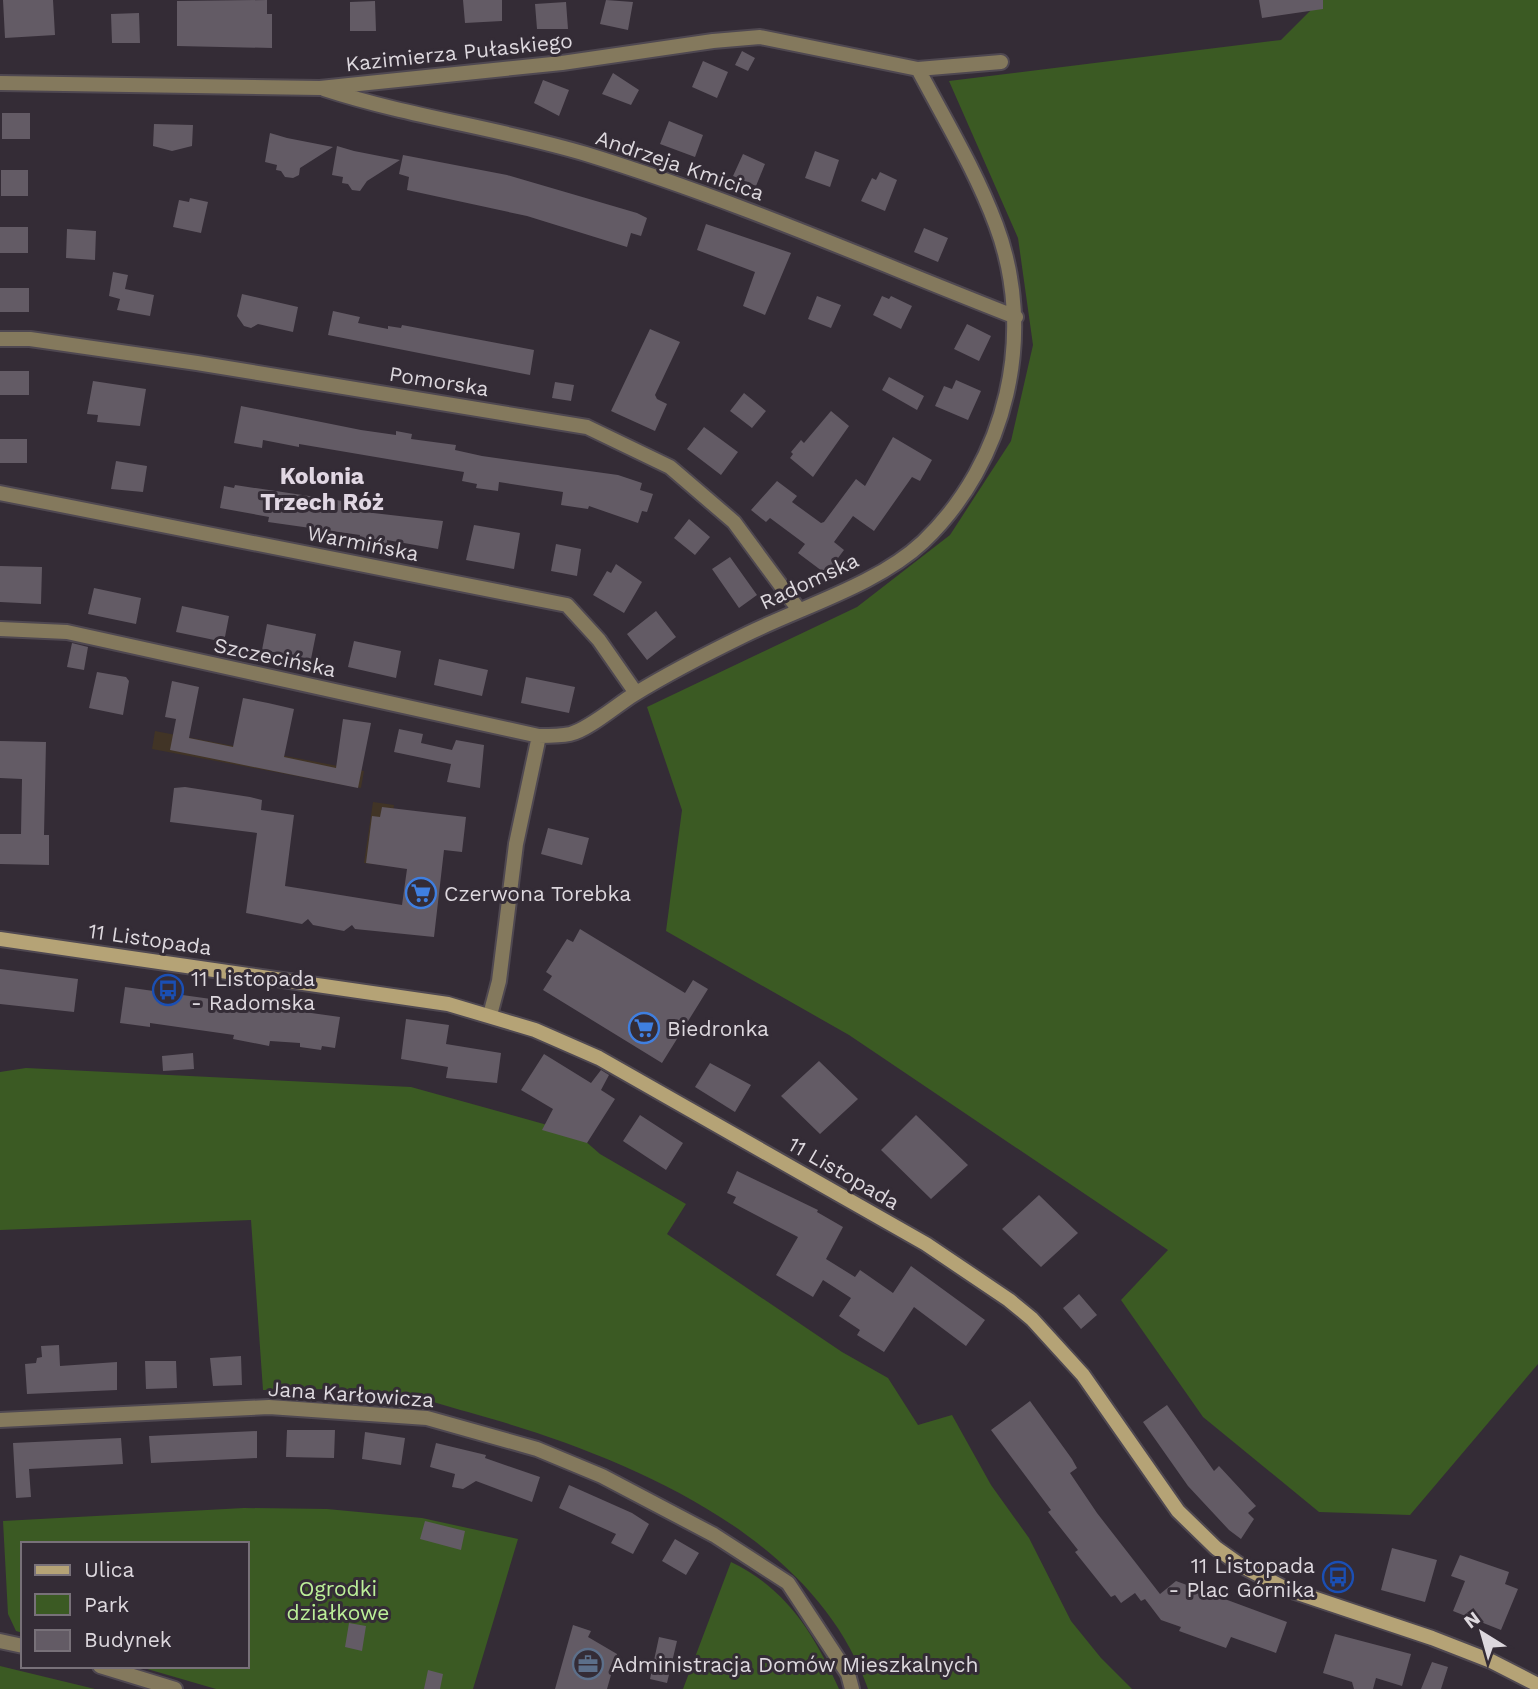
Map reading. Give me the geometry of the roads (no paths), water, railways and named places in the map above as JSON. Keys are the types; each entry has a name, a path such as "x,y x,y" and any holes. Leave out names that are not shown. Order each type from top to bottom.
{"main road":[{"name":"11 Listopada","path":"0,939 410,997 490,1015 535,1030 599,1058 926,1244 1001,1294 1032,1319 1070,1359 1178,1511 1216,1548 1240,1565 1286,1589 1432,1638 1531,1684"}],"street":[{"name":"Kazimierza Pułaskiego","path":"0,83 320,88 562,63 713,40 760,37 918,69 1001,62"},
{"name":"Radomska","path":"539,736 573,734 636,693 746,634 859,585 922,543 967,490 998,423 1013,372 1016,317 997,227 975,176 918,69"},
{"name":"Andrzeja Kmicica","path":"320,88 376,106 459,121 570,150 682,184 1016,317"},
{"name":"Pomorska","path":"0,340 30,339 197,363 587,427 670,467 734,522 799,610"},
{"name":"Warmińska","path":"0,493 567,605 599,640 636,693"},
{"name":"Szczecińska","path":"0,629 67,632 539,736"},
{"path":"490,1015 499,981 516,844 539,736"},
{"name":"Jana Karłowicza","path":"0,1420 269,1407 426,1418 537,1449 602,1476 714,1535 788,1583 848,1674 852,1689"},
{"path":"0,1641 21,1646"},
{"path":"107,1668 175,1689"}],"place":[{"name":"Czerwona Torebka","path":"421,893"},
{"name":"11 Listopada - Radomska","path":"168,990"},
{"name":"Biedronka","path":"644,1028"},
{"name":"11 Listopada - Plac Górnika","path":"1338,1577"},
{"name":"Administracja Domów Mieszkalnych","path":"588,1664"}],"district":[{"name":"Kolonia Trzech Róż","path":"322,489"}],"park label":[{"name":"Ogrodki działkowe","path":"338,1600"}]}
